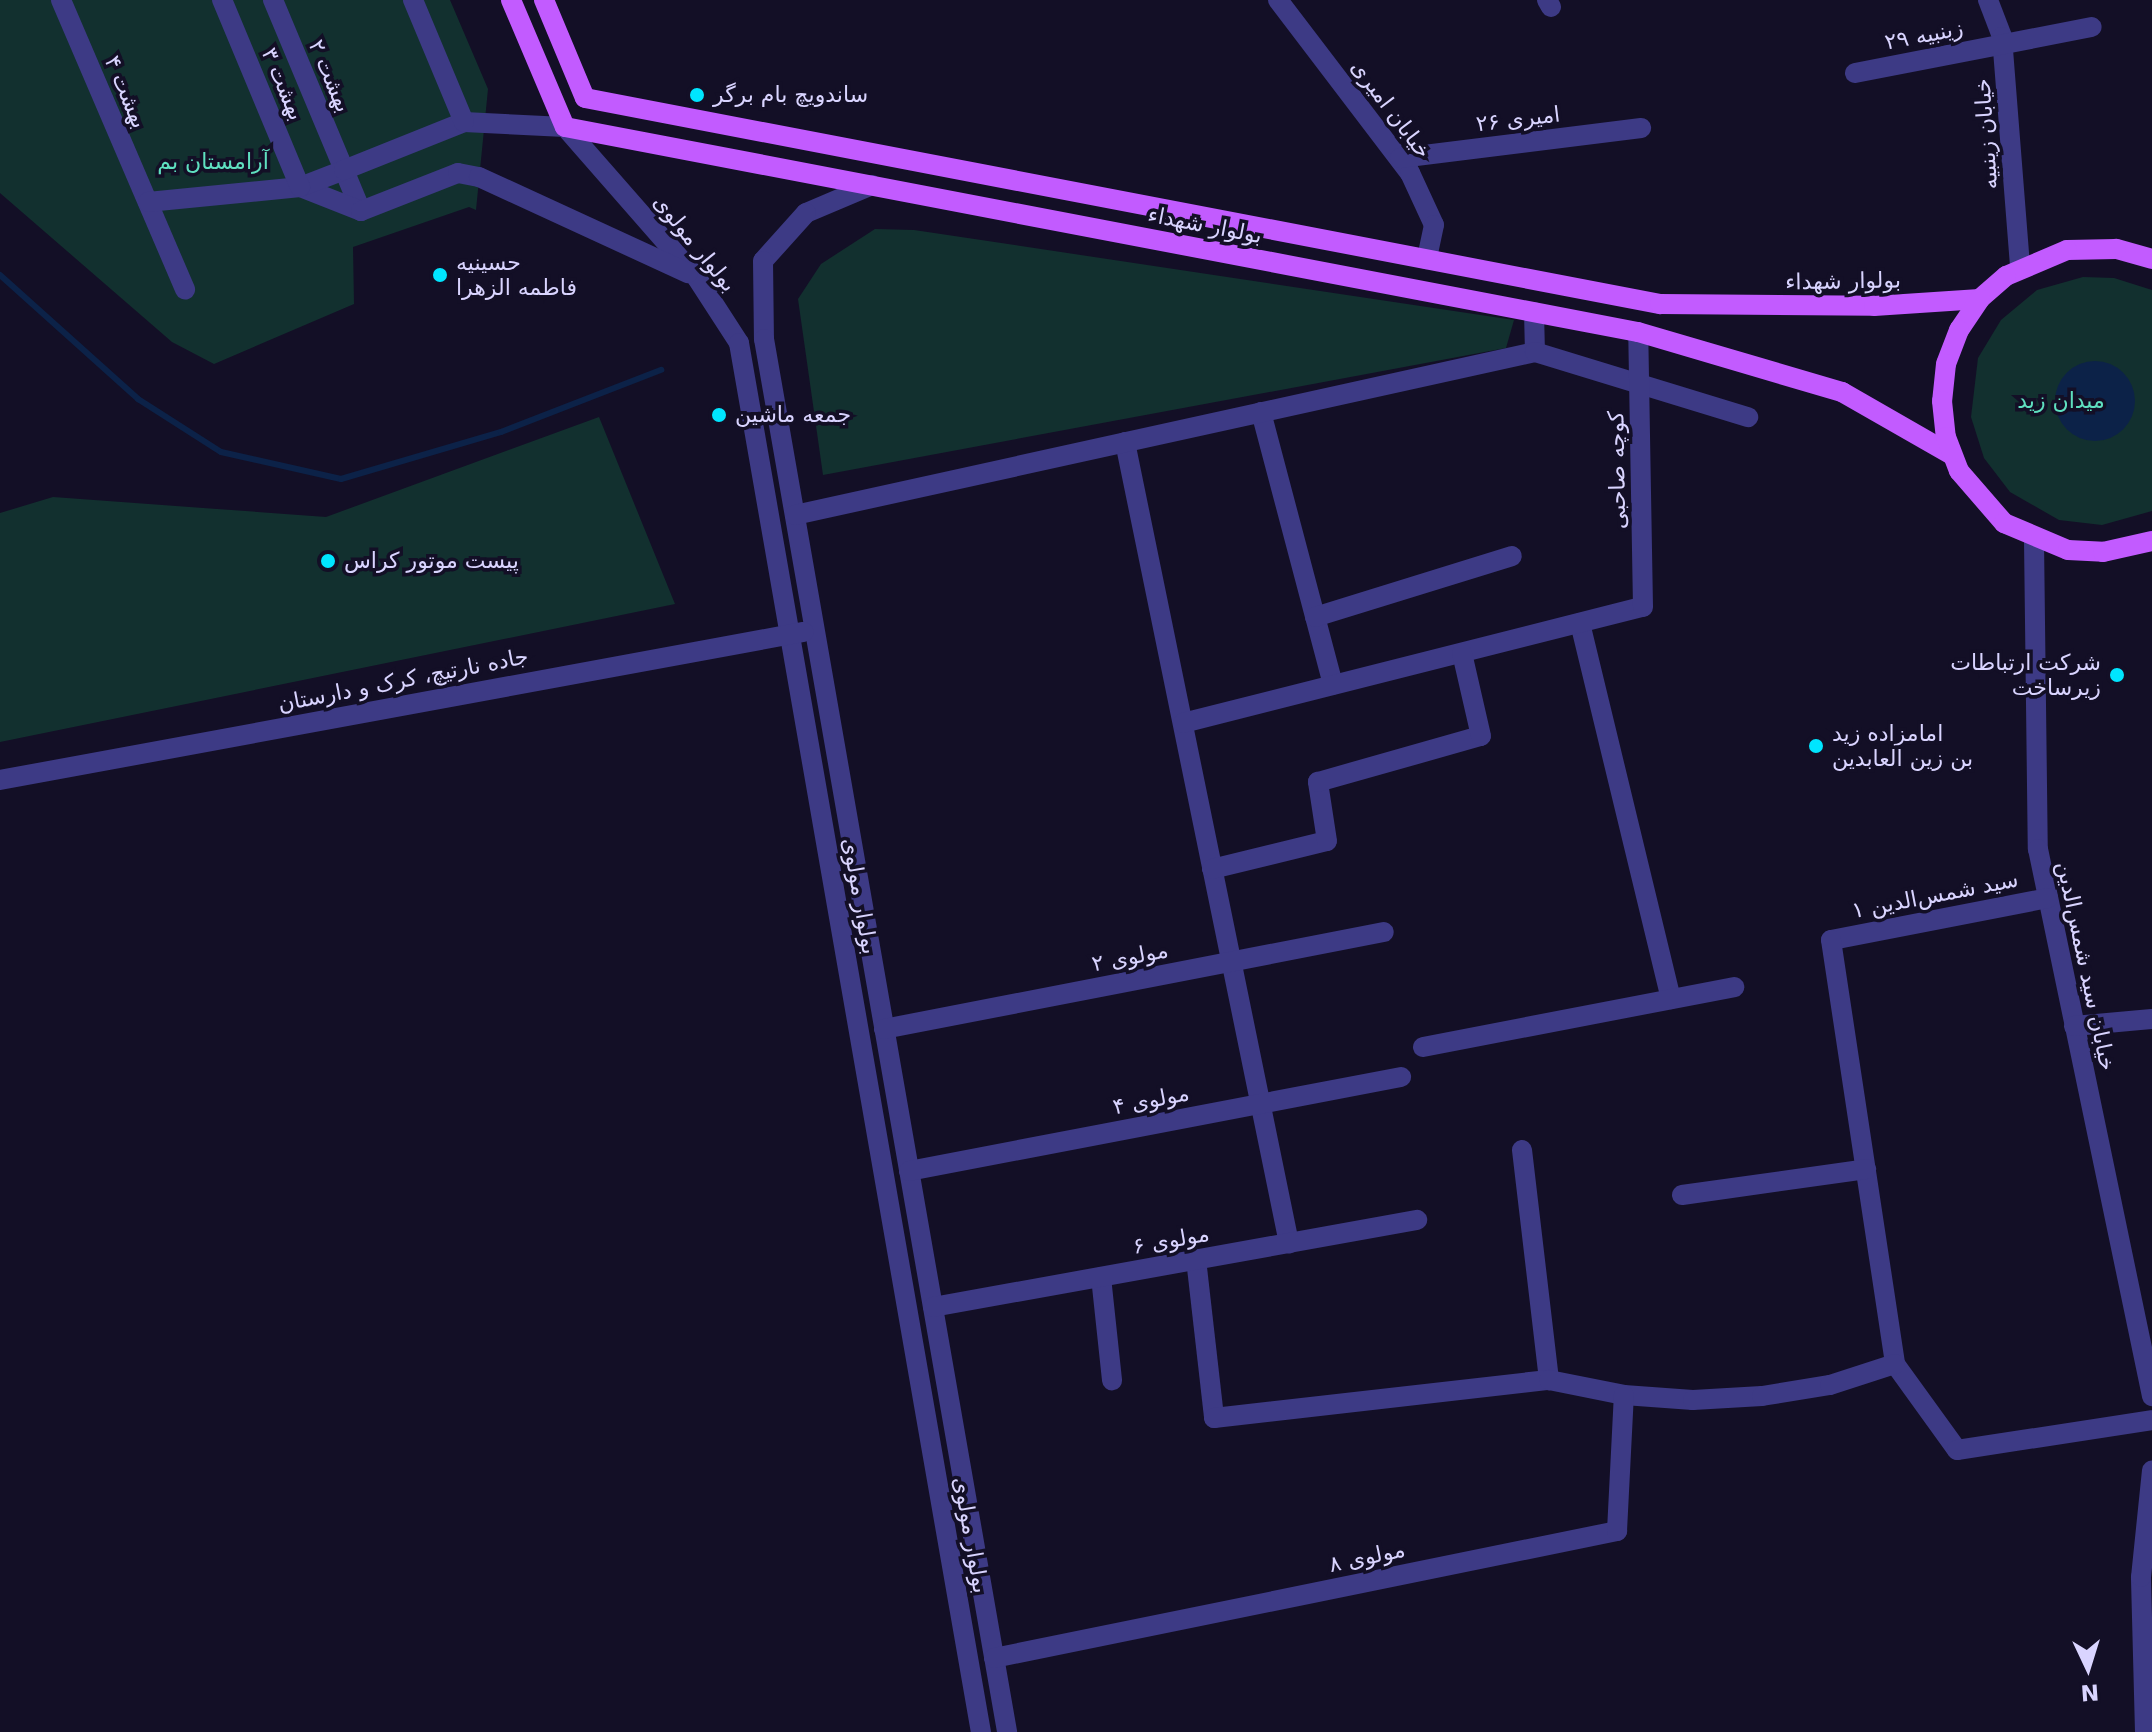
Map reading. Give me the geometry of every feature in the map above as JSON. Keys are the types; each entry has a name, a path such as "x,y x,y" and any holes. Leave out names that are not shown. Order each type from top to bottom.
{"main road":[{"path":"511,0 565,127"},
{"name":"بولوار شهداء","path":"544,0 585,98 1660,304 1874,306 1980,299"},
{"name":"بولوار شهداء","path":"565,127 1638,332 1842,392 1952,455"},
{"path":"1138,236 1143,205"},
{"path":"2147,545 2085,552 2034,540 1991,512 1952,455 1943,419 1946,364 1959,330 1980,299 2020,267 2084,248 2116,249 2152,259"}],"street":[{"name":"بهشت ۴","path":"61,0 185,290"},
{"name":"بهشت ۳","path":"222,0 300,187"},
{"name":"بهشت ۲","path":"273,0 361,211"},
{"path":"413,0 464,122"},
{"name":"خیابان امیری","path":"1278,0 1400,158 1434,225 1427,259"},
{"name":"خیابان زینبیه","path":"1988,0 2003,45 2020,267"},
{"name":"زینبیه ۲۹","path":"1855,73 2092,27"},
{"path":"148,202 300,187 464,122 565,127"},
{"name":"بولوار مولوی","path":"565,127 697,278 739,343 981,1732"},
{"name":"امیری ۲۶","path":"1400,158 1641,128"},
{"path":"300,187 361,211 458,173 479,177 697,278"},
{"name":"بولوار مولوی","path":"872,185 806,213 763,261 764,339 1007,1732"},
{"path":"1534,312 1535,352"},
{"name":"کوچه صاحبی","path":"1580,623 1643,607 1638,332"},
{"path":"739,343 764,339"},
{"path":"795,515 1535,352 1748,417"},
{"path":"1261,412 1333,685"},
{"path":"1125,442 1289,1243"},
{"name":"خیابان سید شمس‌الدین","path":"2034,540 2038,849 2152,1396"},
{"path":"1315,617 1512,556"},
{"path":"1183,723 1580,623 1671,999"},
{"name":"جاده نارتیچ، کرک و دارستان","path":"0,780 815,630"},
{"path":"1212,869 1327,841 1318,782 1481,736 1462,653"},
{"name":"سید شمس‌الدین ۱","path":"1866,1169 1831,940 2048,898"},
{"name":"مولوی ۲","path":"884,1029 1384,932"},
{"path":"1423,1047 1734,987"},
{"path":"2074,1026 2152,1019"},
{"name":"مولوی ۴","path":"909,1171 1401,1077"},
{"path":"1522,1150 1549,1380"},
{"path":"1682,1195 1866,1169 1895,1364 1957,1450 2152,1420"},
{"name":"مولوی ۶","path":"933,1307 1417,1220"},
{"path":"1196,1259 1214,1418 1549,1380 1624,1395 1693,1400 1762,1396 1830,1385 1895,1364"},
{"path":"1101,1277 1112,1380"},
{"name":"مولوی ۸","path":"994,1658 1617,1531 1624,1395"},
{"path":"2145,1732 2141,1577 2150,1519 2152,1471"},
{"path":"938,1487 964,1482"}],"green space":[{"name":"آرامستان بم","path":"0,0 450,0 488,89 476,210 469,207 353,247 354,304 214,364 172,342 0,193"},
{"path":"875,229 914,230 1514,320 1506,348 823,475 798,299 821,264"},
{"name":"میدان زید","path":"2083,277 2114,278 2152,290 2152,511 2102,525 2059,520 2010,492 1984,458 1971,417 1978,358 2001,320 2037,290"},
{"name":"پیست موتور کراس","path":"599,417 675,604 0,742 0,513 53,497 326,517"}],"water":[{"path":"2095,361 2110,364 2123,373 2132,386 2135,401 2132,416 2123,429 2110,438 2095,441 2080,438 2067,429 2058,416 2055,401 2058,386 2067,373 2080,364"}],"waterway":[{"path":"0,275 138,399 221,452 341,479 501,432 661,370"}],"place":[{"name":"ساندویچ بام برگر","path":"697,95"},
{"name":"حسینیه فاطمه الزهرا","path":"440,275"},
{"name":"جمعه ماشین","path":"719,415"},
{"name":"پیست موتور کراس","path":"328,561"},
{"name":"شرکت ارتباطات زیرساخت","path":"2117,675"},
{"name":"امامزاده زید بن زین العابدین","path":"1816,746"}]}
